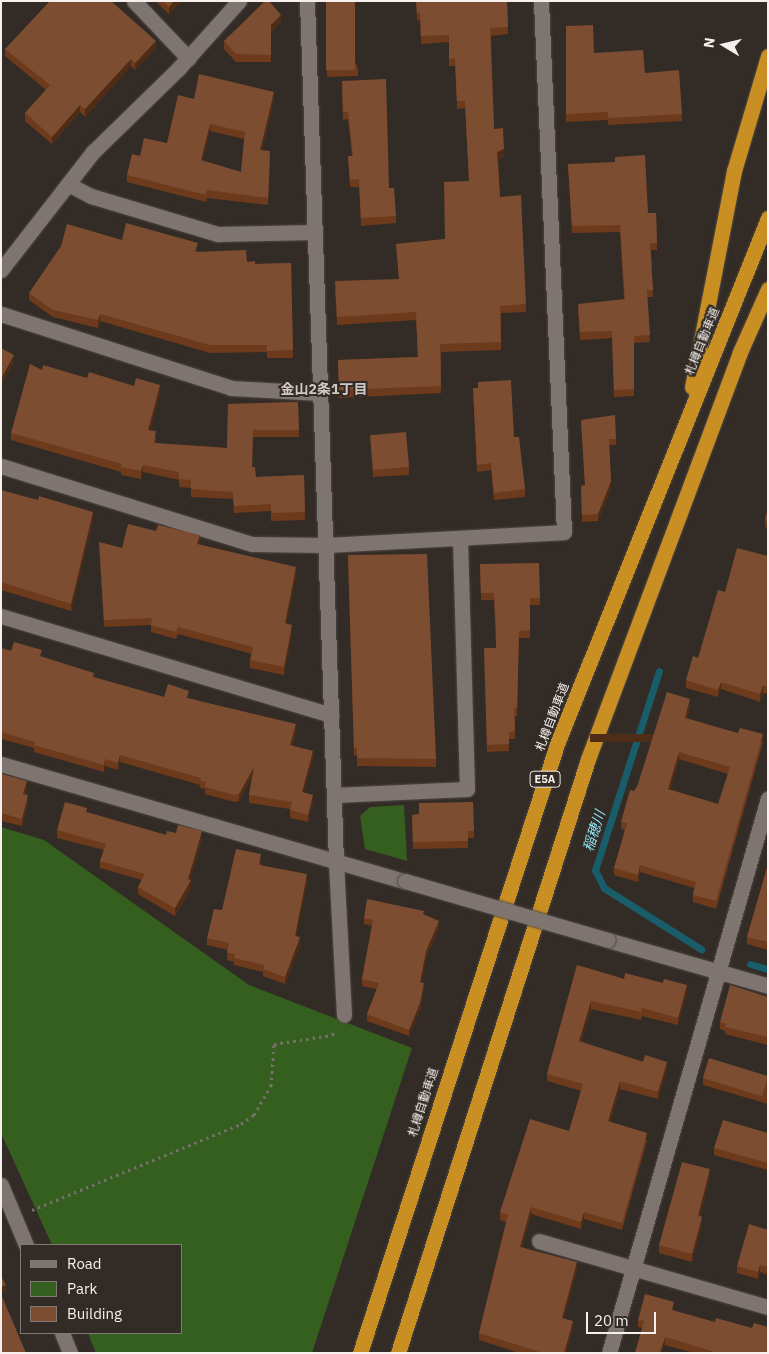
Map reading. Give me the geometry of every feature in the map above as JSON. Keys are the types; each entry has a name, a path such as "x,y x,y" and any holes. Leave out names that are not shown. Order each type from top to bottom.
{"highway":[{"path":"685,423 734,171 768,56"},
{"name":"札樽自動車道","path":"360,1353 557,744 768,218"},
{"name":"E5A","path":"398,1353 588,759 740,352 768,289"}],"street":[{"path":"134,1 188,58"},
{"path":"1,270 93,152 188,58 239,1"},
{"path":"307,1 336,862 344,1014"},
{"path":"1,466 252,544 325,545 564,532 541,1"},
{"path":"68,184 91,196 218,234 315,232"},
{"path":"1,314 231,388 320,393"},
{"path":"334,795 468,789 460,538"},
{"path":"1,616 331,715"},
{"path":"1,764 768,986"},
{"path":"609,1353 768,798"},
{"path":"1,1185 26,1244"},
{"path":"539,1241 768,1306"},
{"path":"62,1334 70,1353"}],"path":[{"path":"30,1210 241,1124 254,1115 271,1086 274,1044 332,1035 344,1014"}],"green space":[{"path":"404,805 407,861 365,849 360,816 370,807"},
{"path":"1,827 44,840 249,985 412,1048 312,1353 96,1353 88,1334 182,1334 182,1244 52,1244 1,1133"}],"building":[{"path":"50,1 111,1 156,41 135,63 131,59 85,109 80,105 52,137 25,113 50,85 5,49"},
{"path":"163,1 174,1 169,7"},
{"path":"265,1 269,1 281,15 271,25 271,55 236,54 224,41"},
{"path":"326,1 355,1 355,70 326,70"},
{"path":"416,1 507,1 508,27 490,28 494,129 503,128 504,149 497,152 500,197 521,195 526,304 500,306 501,342 440,344 441,386 339,390 338,360 418,357 416,312 337,317 335,281 399,279 396,244 445,239 444,182 469,181 465,101 457,101 455,58 449,59 449,35 421,36 420,13 417,13"},
{"path":"593,25 594,53 643,50 645,73 679,70 682,114 608,118 608,112 566,114 566,26"},
{"path":"199,74 274,92 260,150 270,151 268,198 207,190 206,195 127,175 132,154 140,156 144,138 167,143 178,95 194,99","holes":["210,124 245,132 241,172 201,160"]},
{"path":"386,79 389,188 394,188 396,216 361,218 359,179 350,180 348,156 353,156 348,112 343,112 342,81"},
{"path":"645,155 648,213 656,213 657,243 650,243 653,290 647,290 650,335 634,336 634,389 614,390 612,331 580,332 578,304 625,299 620,225 572,226 568,164 615,162 615,157"},
{"path":"126,223 198,243 195,252 246,250 247,262 255,261 255,264 291,263 293,350 267,351 267,345 210,345 100,314 98,320 53,310 29,293 61,246 67,224 122,240"},
{"path":"1,348 14,355 1,379"},
{"path":"30,364 42,370 43,365 87,378 89,372 134,386 136,378 160,385 148,430 156,431 154,443 227,448 228,404 298,402 299,430 253,430 252,467 255,467 256,477 304,475 305,512 271,513 271,504 234,506 233,492 191,489 191,480 179,479 179,472 143,465 141,471 121,467 122,464 11,433"},
{"path":"511,380 514,437 519,437 525,489 494,493 491,463 477,465 473,388 478,388 478,382"},
{"path":"615,415 616,439 609,439 611,481 598,514 582,515 581,486 585,485 581,420"},
{"path":"406,432 409,467 373,470 370,435"},
{"path":"1,490 38,500 39,496 93,512 71,604 1,582"},
{"path":"768,508 768,520 765,519"},
{"path":"128,524 156,531 158,525 200,535 197,544 296,567 285,623 292,625 284,667 250,660 253,647 178,627 176,632 151,625 152,618 104,620 99,542 122,548"},
{"path":"737,548 768,556 768,687 763,685 760,694 721,682 718,690 686,680 693,656 698,658 718,590 725,592"},
{"path":"427,554 436,759 357,758 357,748 354,748 348,555"},
{"path":"539,563 540,598 530,598 530,630 519,631 517,708 514,708 515,731 509,732 509,744 487,745 484,648 496,648 496,630 494,593 481,593 480,564"},
{"path":"14,642 42,650 40,656 94,673 93,677 164,697 168,684 189,691 187,698 296,724 290,745 313,751 302,792 313,795 308,815 290,810 292,802 249,795 254,767 239,794 234,795 205,787 206,782 200,781 201,778 120,755 118,763 105,759 104,765 34,745 35,742 1,732 1,648 11,651"},
{"path":"667,692 690,699 685,718 738,733 740,728 763,734 716,901 693,895 696,882 640,865 638,875 614,868 627,823 621,822 630,790 634,791 637,787","holes":["679,752 730,767 718,804 668,789"]},
{"path":"2,774 27,781 23,794 28,795 22,819 1,813"},
{"path":"65,802 87,808 86,812 166,835 167,831 176,833 178,825 202,831 188,879 191,880 175,908 138,887 145,874 100,861 106,844 57,830"},
{"path":"473,802 474,831 468,831 468,841 413,842 412,815 419,814 419,803"},
{"path":"236,849 261,854 259,865 307,874 295,936 300,937 285,977 263,969 265,965 234,958 235,954 227,953 229,943 207,938 214,909 222,910"},
{"path":"768,864 768,942 747,937"},
{"path":"367,899 424,911 423,914 439,921 426,951 420,982 424,983 420,1003 409,1030 367,1014 379,983 362,979 373,920 364,918"},
{"path":"577,965 624,979 625,973 663,983 664,979 687,985 678,1018 642,1008 641,1012 591,1001 579,1041 643,1062 645,1055 667,1062 658,1092 620,1081 608,1121 647,1133 622,1223 584,1212 581,1222 531,1207 520,1247 577,1262 562,1318 573,1321 564,1353 543,1353 479,1333 508,1215 500,1212 530,1119 569,1131 583,1084 547,1074"},
{"path":"730,985 768,997 768,1037 725,1027 726,1024 720,1022"},
{"path":"709,1058 768,1076 762,1096 703,1078"},
{"path":"723,1120 768,1133 768,1163 714,1148"},
{"path":"682,1162 710,1169 698,1215 702,1217 692,1254 659,1245"},
{"path":"749,1224 768,1230 768,1267 760,1265 758,1272 737,1266"},
{"path":"1,1276 6,1285 1,1287"},
{"path":"1,1294 26,1353 1,1353"},
{"path":"645,1294 674,1302 672,1310 715,1322 716,1318 752,1328 754,1323 768,1327 768,1353 712,1353 712,1351 665,1337 660,1353 635,1353 644,1321 638,1320"}],"waterway":[{"name":"稲穂川","path":"659,671 595,870 604,888 701,949"},
{"name":"稲穂川","path":"750,964 768,969"}],"district":[{"name":"金山2条1丁目","path":"324,389"}]}
